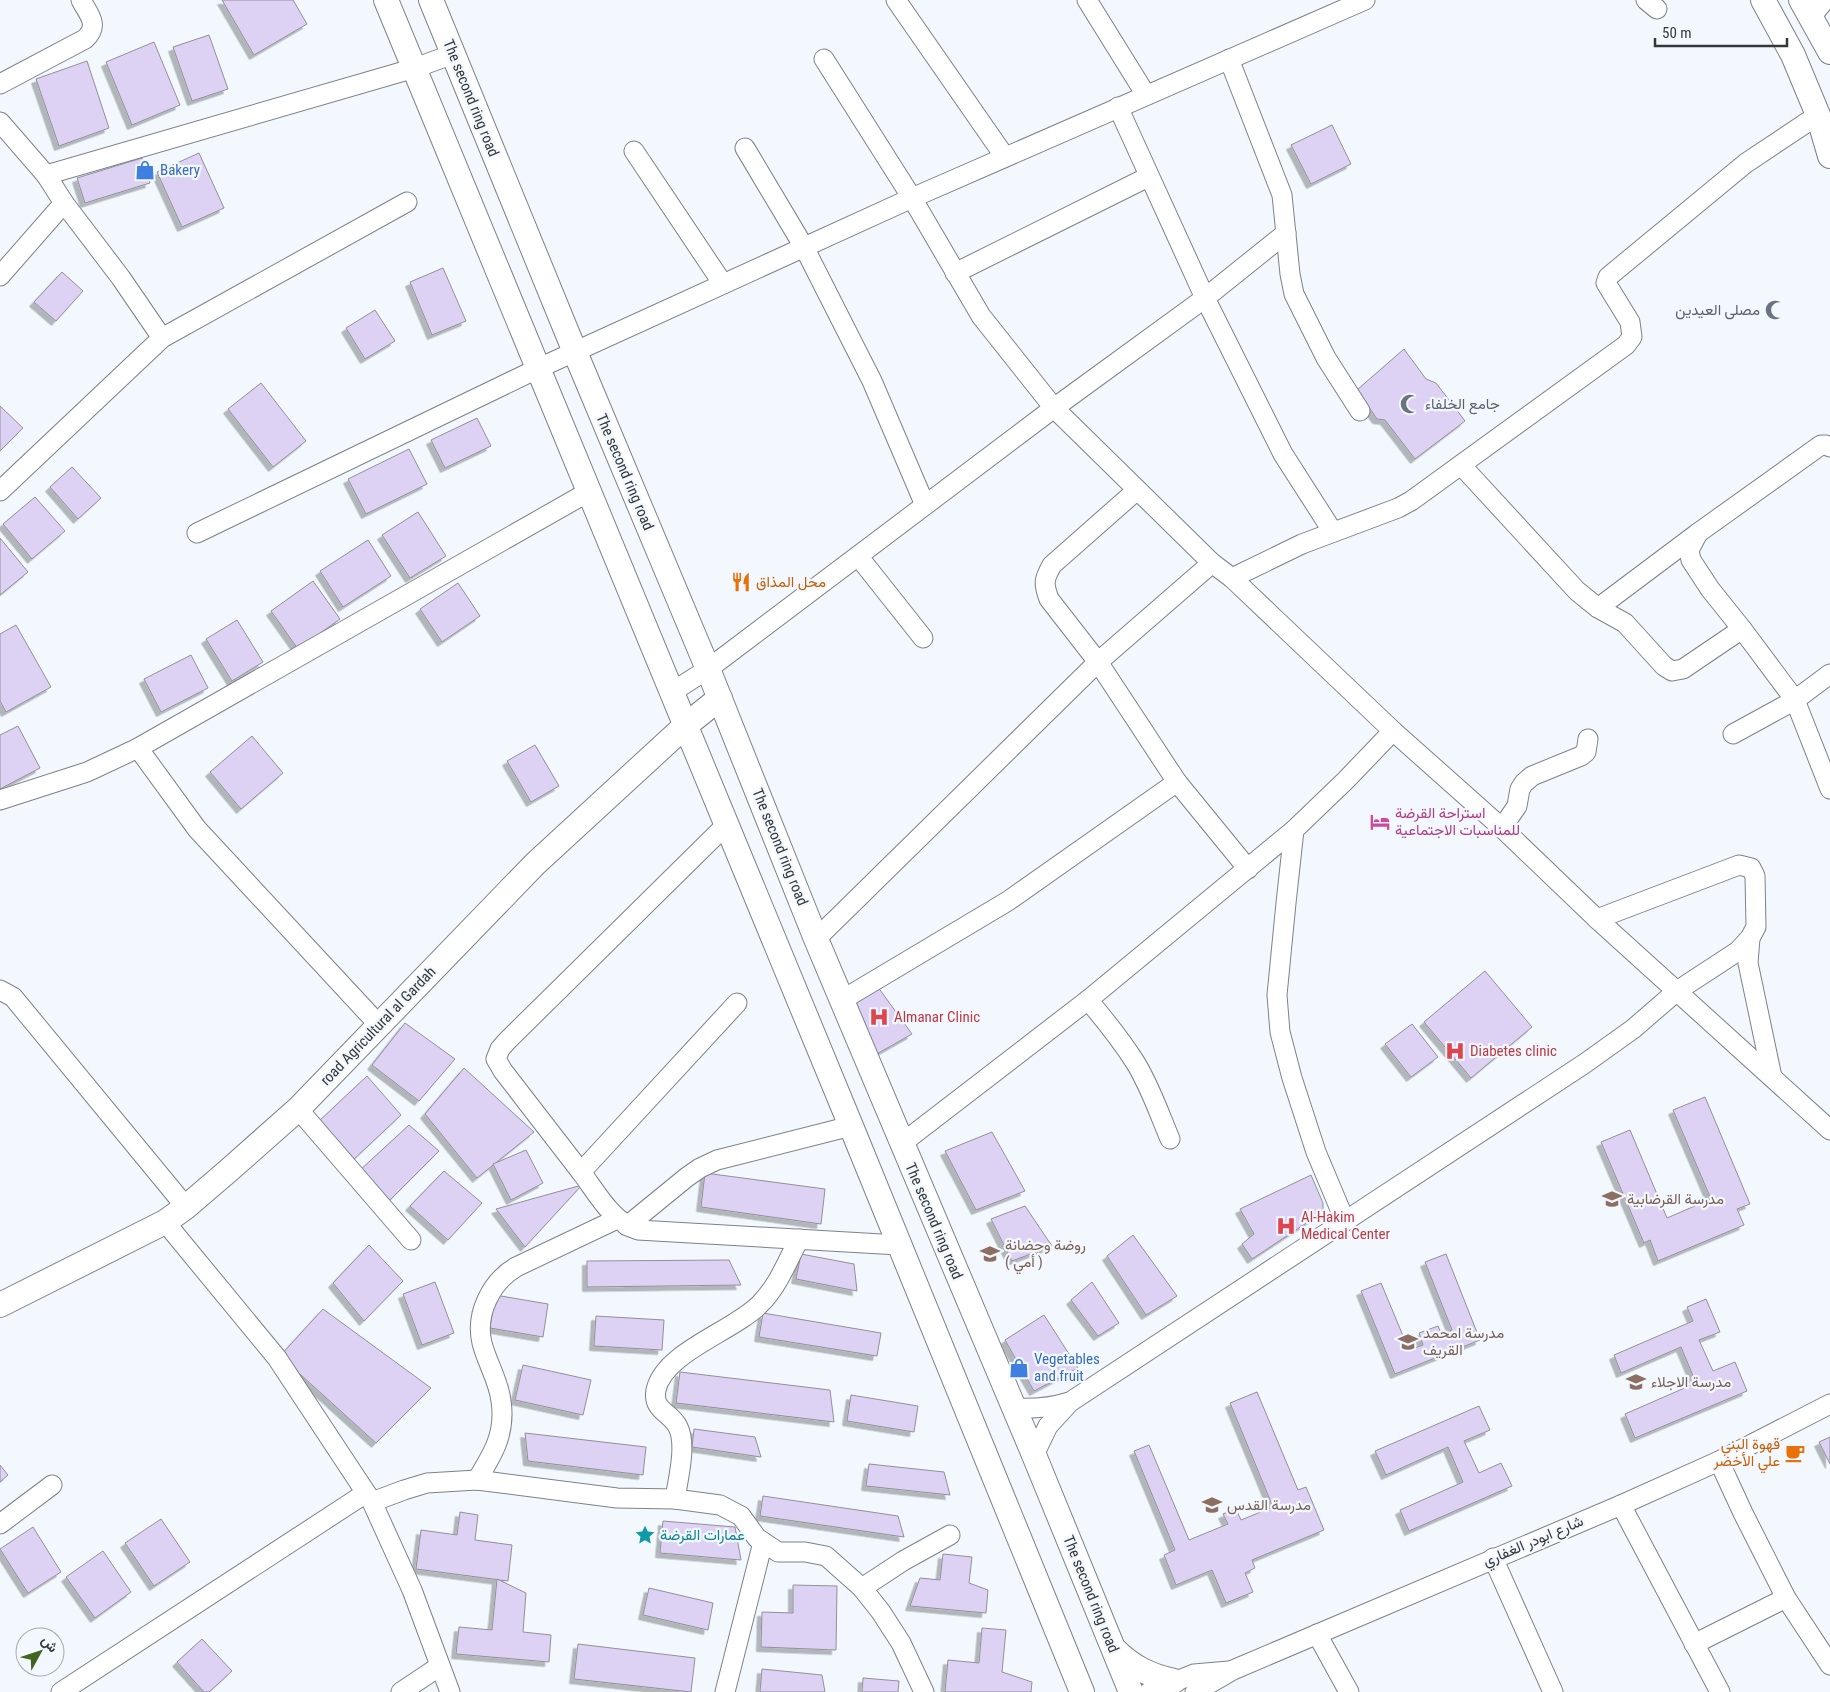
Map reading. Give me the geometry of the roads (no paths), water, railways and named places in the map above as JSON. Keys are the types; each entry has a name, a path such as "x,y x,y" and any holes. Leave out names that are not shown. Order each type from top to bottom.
{"main road":[{"path":"386,0 851,1126 1082,1692"},
{"name":"The second ring road","path":"431,0 575,352 720,698 816,939 1034,1455 1131,1692"},
{"path":"1763,0 1793,55 1818,115 1830,156"},
{"path":"1819,4 1830,52"},
{"name":"road Agricultural al Gardah","path":"0,1305 165,1222 186,1206 298,1109 535,864 685,726 720,698"},
{"path":"1113,1648 1126,1661 1140,1670 1174,1681"},
{"path":"1064,1692 1071,1663"}],"street":[{"path":"0,84 86,39 92,33 93,25 81,0"},
{"path":"896,0 1005,158"},
{"path":"1087,0 1146,95"},
{"path":"197,533 539,368 804,247 1118,107 1365,0"},
{"path":"46,175 415,68 453,54"},
{"path":"824,59 912,198 981,316 1054,408 1212,563 1232,578 1392,732 1502,828 1597,919 1830,1130"},
{"path":"1229,60 1282,195 1290,274 1294,294 1326,358 1360,410"},
{"path":"1118,107 1148,177 1205,298 1284,454 1333,532"},
{"path":"1232,578 1281,553 1411,502 1626,345 1632,337 1630,322 1606,283 1608,277 1746,163 1818,115"},
{"path":"0,122 46,175 64,203 121,278 162,338"},
{"path":"745,148 804,247 872,381 925,505"},
{"path":"634,151 723,284"},
{"path":"955,273 1148,177"},
{"path":"0,492 162,338 406,202"},
{"path":"0,276 64,203"},
{"path":"672,692 708,669 1054,408 1205,298 1286,233"},
{"path":"1598,608 1698,533 1821,446 1826,445 1830,447"},
{"path":"1461,465 1576,590 1598,608 1625,623 1664,666 1672,671 1683,670 1742,629"},
{"path":"1137,490 1052,565 1045,577 1045,588 1049,599 1098,662 1177,782 1248,869"},
{"path":"0,800 87,772 138,748 590,492"},
{"path":"1698,533 1689,550 1691,560 1710,589 1795,700 1830,789"},
{"path":"858,556 923,638"},
{"path":"816,939 1098,662 1212,563"},
{"path":"1733,734 1795,700 1830,674"},
{"path":"901,1144 1088,1000 1248,869 1294,830 1392,732"},
{"path":"1502,828 1517,806 1520,789 1524,783 1532,776 1581,756 1586,752 1588,739"},
{"path":"138,748 197,829 378,1025"},
{"path":"842,1000 1008,901 1177,782"},
{"path":"726,825 507,1040 500,1049 496,1059 503,1071 581,1172 622,1222 638,1230 899,1246"},
{"path":"1294,830 1277,995 1280,1032 1292,1078 1316,1152 1345,1221"},
{"path":"1034,1455 1048,1426 1070,1402 1584,1064 1633,1029 1677,991 1738,951 1750,938 1756,927 1754,876 1751,868 1739,865 1597,919"},
{"path":"1750,938 1748,963 1772,1077"},
{"path":"0,990 13,998 186,1206"},
{"path":"1088,1000 1106,1021 1134,1061 1146,1082 1170,1139"},
{"path":"581,1172 737,1003"},
{"path":"298,1109 411,1240"},
{"path":"477,1480 500,1439 502,1424 502,1402 482,1342 482,1317 493,1288 511,1270 622,1222 700,1168 717,1160 851,1126"},
{"path":"165,1222 277,1358 369,1497 412,1590 450,1692"},
{"path":"675,1499 681,1435 678,1426 672,1418 661,1411 656,1401 656,1390 660,1380 668,1368 679,1358 736,1323 759,1305 783,1273 799,1239"},
{"path":"1014,1408 1052,1407 1070,1402"},
{"name":"شارع ابودر الغفاري","path":"1206,1689 1233,1670 1621,1505 1719,1461 1830,1404"},
{"path":"1719,1461 1786,1598 1830,1665"},
{"path":"61,1692 369,1497 427,1483 477,1480 617,1498 675,1499 720,1505 741,1516 756,1538 778,1552 805,1552 826,1556 862,1588 882,1612 901,1643 924,1692"},
{"path":"0,1524 52,1485"},
{"path":"1621,1505 1720,1692"},
{"path":"862,1588 903,1561 950,1535"},
{"path":"725,1692 764,1542"},
{"path":"1493,1558 1553,1692"},
{"path":"1694,1644 1786,1598"},
{"path":"1317,1634 1348,1692"},
{"path":"401,1692 440,1666"},
{"name":"شارع ابودر الغفاري","path":"1149,1692 1194,1674 1233,1670"}],"place":[{"name":"Bakery","path":"145,170"},
{"name":"مصلى العيدين","path":"1775,310"},
{"name":"جامع الخلفاء","path":"1410,404"},
{"name":"محل المذاق","path":"741,582"},
{"name":"استراحة القرضة للمناسبات الاجتماعية","path":"1380,822"},
{"name":"Almanar Clinic","path":"879,1017"},
{"name":"Diabetes clinic","path":"1455,1051"},
{"name":"مدرسة القرضابية","path":"1612,1199"},
{"name":"Al-Hakim Medical Center","path":"1286,1226"},
{"name":"روضة وحضانة ( أمي )","path":"990,1254"},
{"name":"مدرسة امحمد القريف","path":"1408,1342"},
{"name":"Vegetables and fruit","path":"1019,1368"},
{"name":"مدرسة الاجلاء","path":"1636,1382"},
{"name":"قهوة البني علي الأخضر","path":"1795,1453"},
{"name":"مدرسة القدس","path":"1212,1505"},
{"name":"عمارات القرضة","path":"645,1535"}]}
